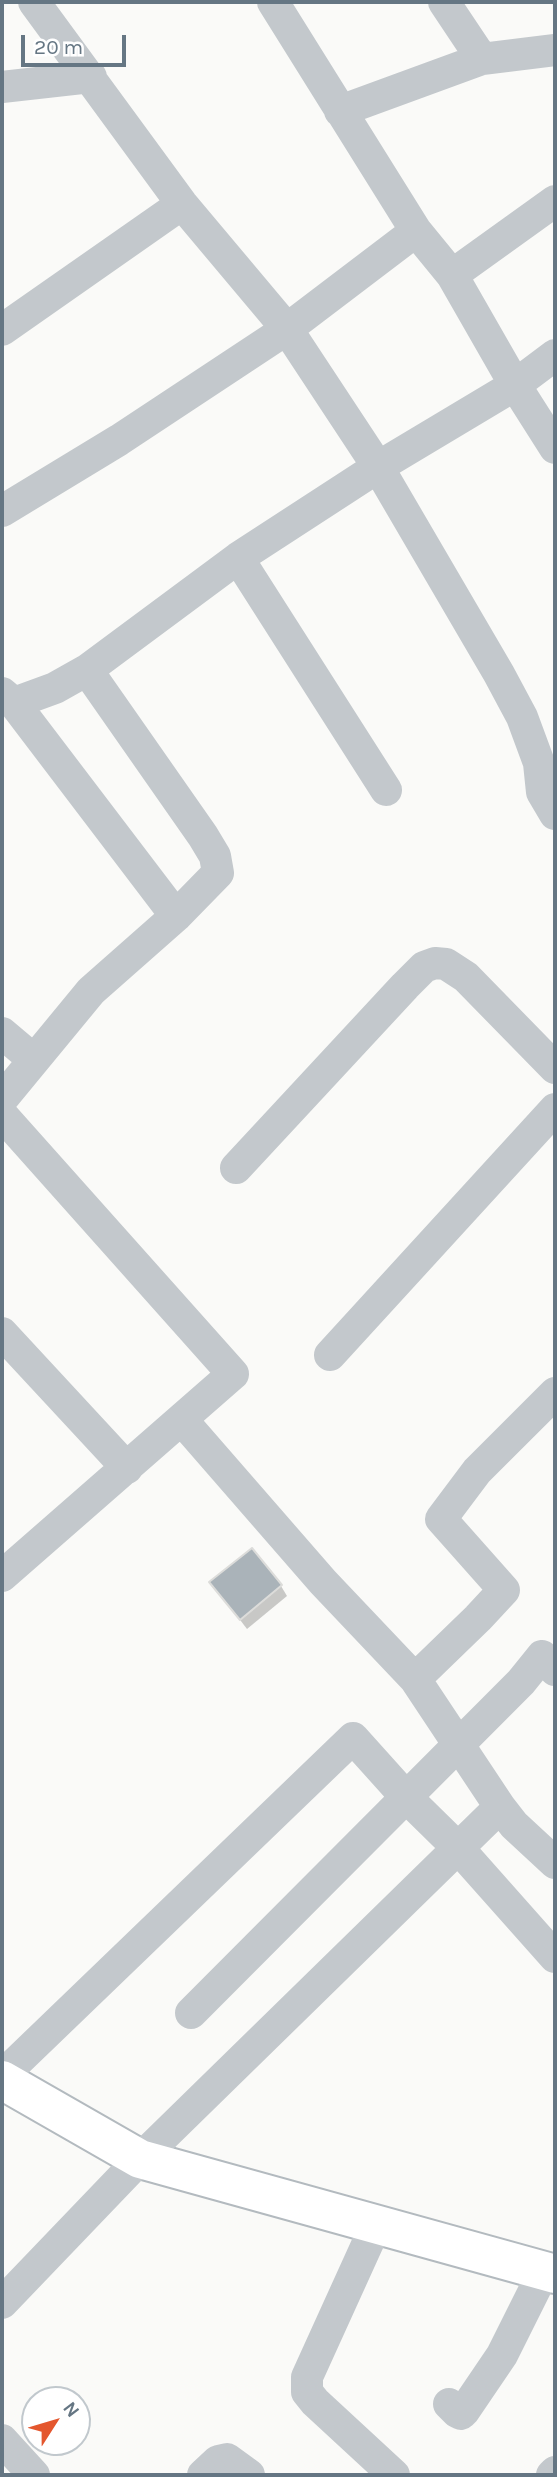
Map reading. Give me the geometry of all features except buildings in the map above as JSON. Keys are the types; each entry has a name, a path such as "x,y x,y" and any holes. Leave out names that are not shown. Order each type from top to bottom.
{"street":[{"path":"34,2 182,204 287,329 378,467 522,718 539,763 542,792 555,814"},
{"path":"273,2 416,231 452,275 515,385 555,447"},
{"path":"444,2 482,59"},
{"path":"340,111 482,59 555,50"},
{"path":"2,86 91,78"},
{"path":"452,275 555,201"},
{"path":"2,330 182,204"},
{"path":"2,511 119,440 287,329 416,231"},
{"path":"176,916 8,698 55,688 87,670 238,558 378,467 515,385 555,355"},
{"path":"238,558 386,790"},
{"path":"2,1098 91,991 176,916 218,873 215,856 204,836 87,670"},
{"path":"236,1168 405,986 424,967 435,963 446,964 466,977 555,1068"},
{"path":"2,1033 34,1060"},
{"path":"330,1354 555,1109"},
{"path":"2,1115 233,1374 2,1576"},
{"path":"2,1333 127,1468"},
{"path":"415,1679 504,1590 441,1519 477,1471 555,1393"},
{"path":"182,1420 323,1582 415,1679 500,1807 514,1825 555,1863"},
{"path":"191,2012 522,1682 541,1656 555,1670"},
{"path":"449,2404 457,2413 464,2411 502,2355 550,2273 140,2159 2,2078 353,1738 406,1797 459,1849 555,1957"},
{"path":"2,2303 140,2159 500,1807"},
{"path":"376,2225 307,2377 307,2392 394,2475"},
{"path":"2,2441 34,2475"},
{"path":"203,2475 218,2461 228,2459 249,2475"}]}
